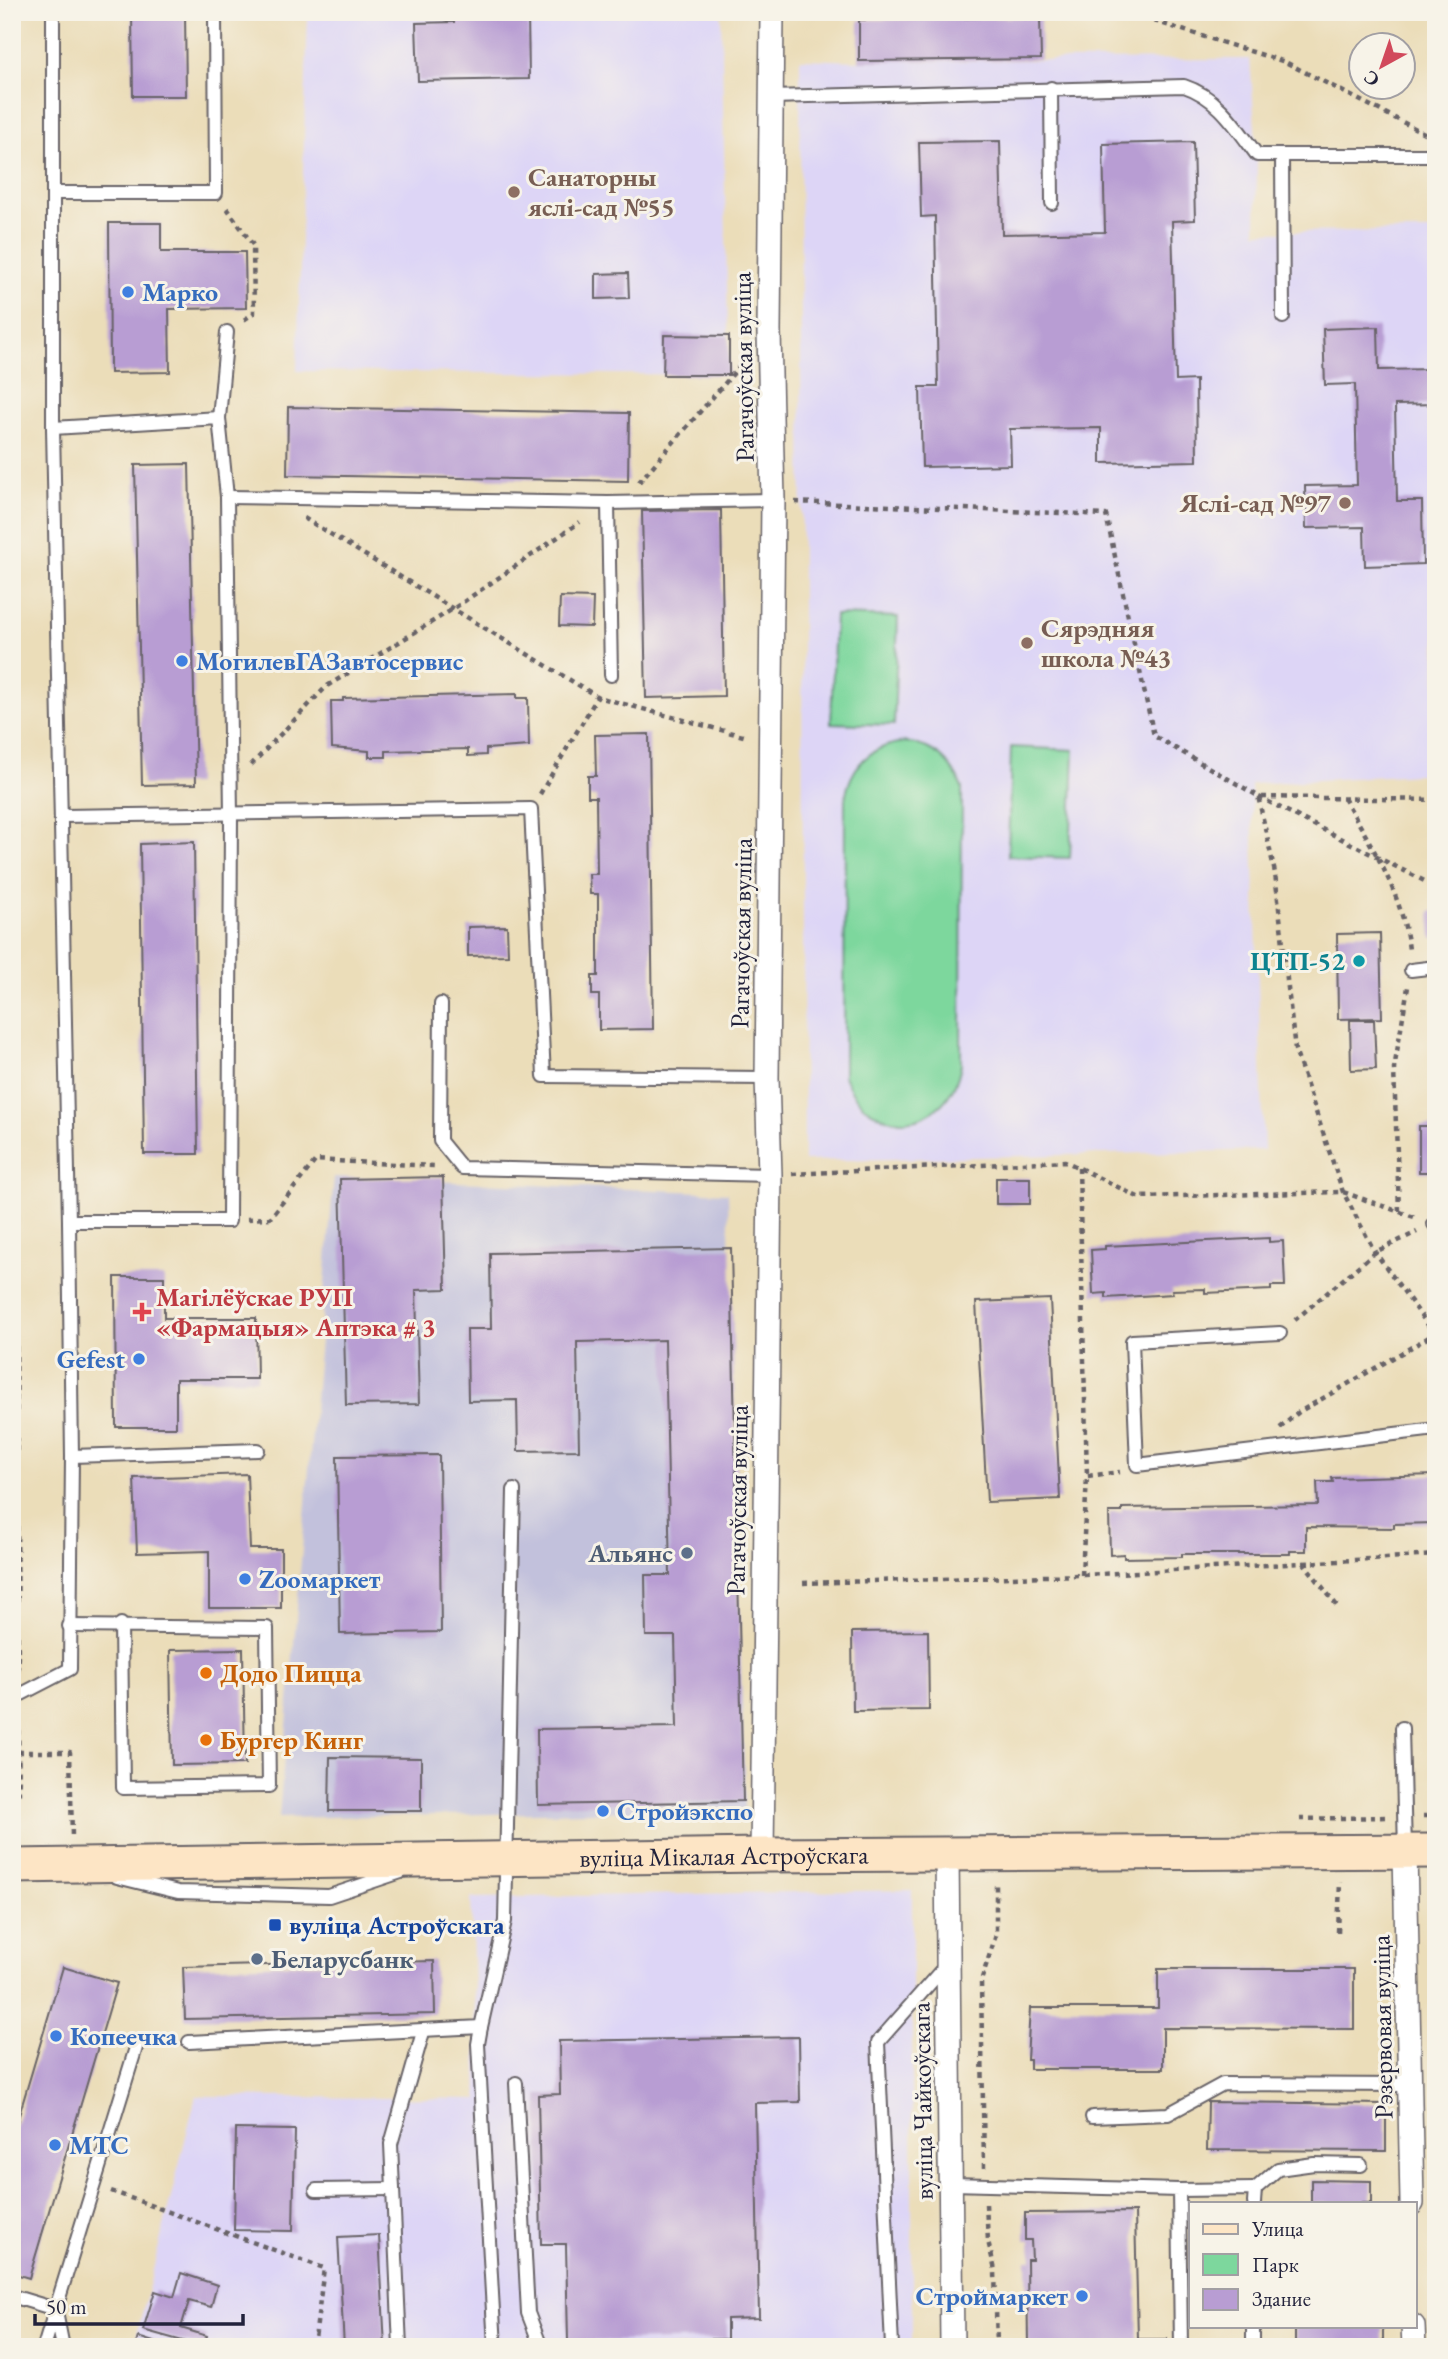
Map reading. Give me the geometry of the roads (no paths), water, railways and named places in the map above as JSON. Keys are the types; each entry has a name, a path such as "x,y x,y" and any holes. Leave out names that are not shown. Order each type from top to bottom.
{"main road":[{"name":"вуліца Мікалая Астроўскага","path":"12,1866 762,1855 1420,1851"}],"street":[{"name":"Рагачоўская вуліца","path":"762,1855 770,1175 767,1078 773,500 769,331 772,12"},
{"name":"Рэзервовая вуліца","path":"1412,2202 1410,2085 1420,1851"},
{"name":"вуліца Чайкоўскага","path":"947,1854 952,2347"},
{"path":"1413,2328 1414,2347"}],"lane":[{"path":"15,1698 70,1669 72,1456 69,1221 63,816 53,428 53,12"},
{"path":"53,194 216,193 215,12"},
{"path":"771,97 1184,86 1198,91 1219,106 1257,155 1436,155"},
{"path":"1051,88 1052,203"},
{"path":"1282,155 1283,317"},
{"path":"69,1221 229,1221 231,816 227,497 219,418 227,332"},
{"path":"53,428 219,418"},
{"path":"227,497 608,503 773,500"},
{"path":"608,503 611,675"},
{"path":"63,816 231,816 531,809 544,1076 767,1078"},
{"path":"1411,970 1436,967"},
{"path":"441,1004 440,1141 462,1168 770,1175"},
{"path":"1280,1333 1132,1341 1137,1465 1436,1429"},
{"path":"72,1456 258,1450"},
{"path":"495,2347 478,2044 505,1921 514,1490"},
{"path":"69,1626 121,1624 267,1628 268,1786 123,1788 121,1624"},
{"path":"1402,1728 1420,1851"},
{"path":"891,2347 878,2042 948,1964"},
{"path":"189,2042 481,2027"},
{"path":"400,2347 391,2144 423,2032"},
{"path":"44,2347 138,2041"},
{"path":"516,2083 528,2313 541,2347"},
{"path":"1092,2117 1168,2113 1223,2084 1410,2085"},
{"path":"952,2185 1255,2189 1278,2169 1314,2164 1361,2165"},
{"path":"316,2190 393,2189"},
{"path":"1255,2189 1255,2202"},
{"path":"1179,2190 1181,2347"},
{"path":"12,2296 55,2309"},
{"path":"55,2309 63,2347"},
{"path":"1253,2328 1253,2347"}],"place":[{"name":"Санаторны яслі-сад №55","path":"514,192"},
{"name":"Марко","path":"128,292"},
{"name":"Яслі-сад №97","path":"1345,503"},
{"name":"Сярэдняя школа №43","path":"1027,643"},
{"name":"МогилевГАЗавтосервис","path":"182,661"},
{"name":"ЦТП-52","path":"1359,961"},
{"name":"Магілёўскае РУП «Фармацыя» Аптэка # 3","path":"142,1312"},
{"name":"Gefest","path":"139,1359"},
{"name":"Альянс","path":"687,1553"},
{"name":"Zooмаркет","path":"245,1579"},
{"name":"Додо Пицца","path":"206,1673"},
{"name":"Бургер Кинг","path":"206,1740"},
{"name":"Стройэкспо","path":"603,1811"},
{"name":"вуліца Астроўскага","path":"275,1925"},
{"name":"Беларусбанк","path":"257,1959"},
{"name":"Копеечка","path":"56,2036"},
{"name":"МТС","path":"55,2145"},
{"name":"Строймаркет","path":"1082,2296"}]}
